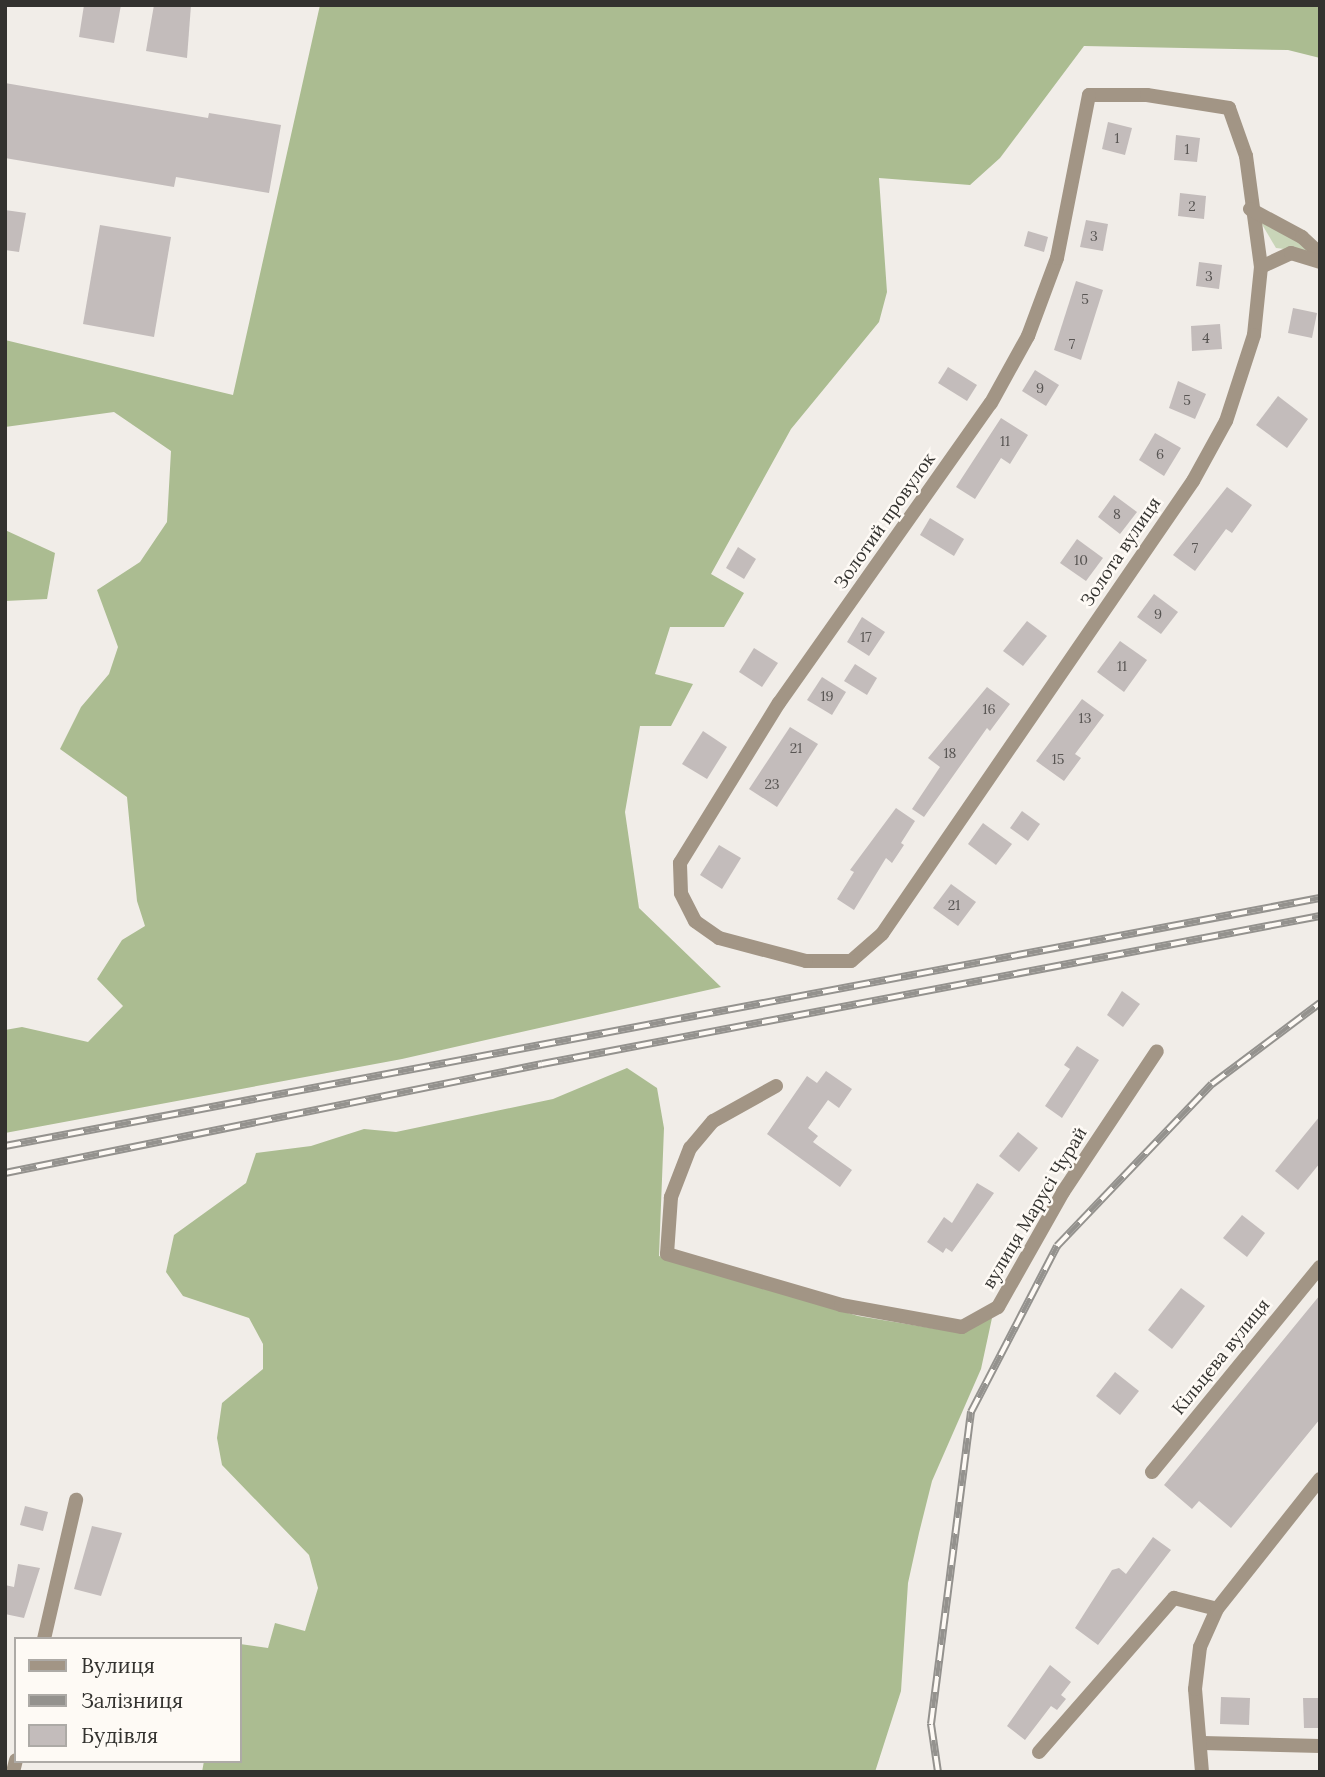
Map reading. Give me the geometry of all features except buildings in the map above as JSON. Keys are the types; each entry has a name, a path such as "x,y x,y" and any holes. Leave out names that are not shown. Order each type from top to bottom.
{"street":[{"name":"Золотий провулок","path":"851,961 806,961 719,938 695,921 681,892 680,863 779,703 991,403 1028,336 1057,258 1089,95 1147,95 1229,108"},
{"name":"Золота вулиця","path":"851,961 882,934 1193,481 1226,421 1244,376 1261,267 1250,209 1246,156 1229,108"},
{"path":"1250,209 1302,237 1320,254"},
{"path":"1261,267 1291,253 1320,262"},
{"name":"вулиця Марусі Чурай","path":"776,1087 713,1121 691,1147 671,1197 667,1254 841,1305 961,1327 998,1307 1063,1192 1157,1051"},
{"name":"Кільцева вулиця","path":"1152,1472 1320,1267"},
{"path":"1202,1772 1203,1743 1195,1689 1199,1657 1217,1609 1320,1479"},
{"path":"44,1637 76,1500"},
{"path":"1040,1752 1174,1598 1217,1609"},
{"path":"1203,1743 1320,1746"}],"green space":[{"path":"320,5 1320,5 1320,58 1288,50 1084,46 1000,158 970,185 879,178 887,292 879,322 791,429 711,574 744,593 724,627 670,627 655,674 693,684 671,726 640,726 625,812 639,908 721,987 402,1059 5,1133 5,1030 22,1027 88,1042 123,1006 97,979 122,940 145,926 137,901 127,797 60,749 81,707 109,674 118,647 97,590 140,562 167,522 171,451 114,412 5,427 5,340 233,395"},
{"path":"1260,221 1291,235 1310,252 1276,248"},
{"path":"5,530 55,553 47,599 5,601"},
{"path":"627,1068 657,1088 664,1128 659,1256 858,1316 943,1330 992,1318 981,1369 932,1481 908,1583 901,1691 875,1772 202,1772 204,1763 242,1763 242,1644 268,1648 275,1623 305,1631 318,1588 309,1555 222,1465 217,1438 222,1403 263,1369 263,1344 249,1318 183,1296 166,1272 174,1235 246,1183 256,1153 311,1146 364,1129 396,1132 553,1099"}],"railway":[{"path":"5,1146 1320,898"},
{"path":"5,1173 542,1064 1320,916"},
{"path":"938,1772 931,1724 971,1412 1057,1246 1212,1084 1320,1003"}]}
